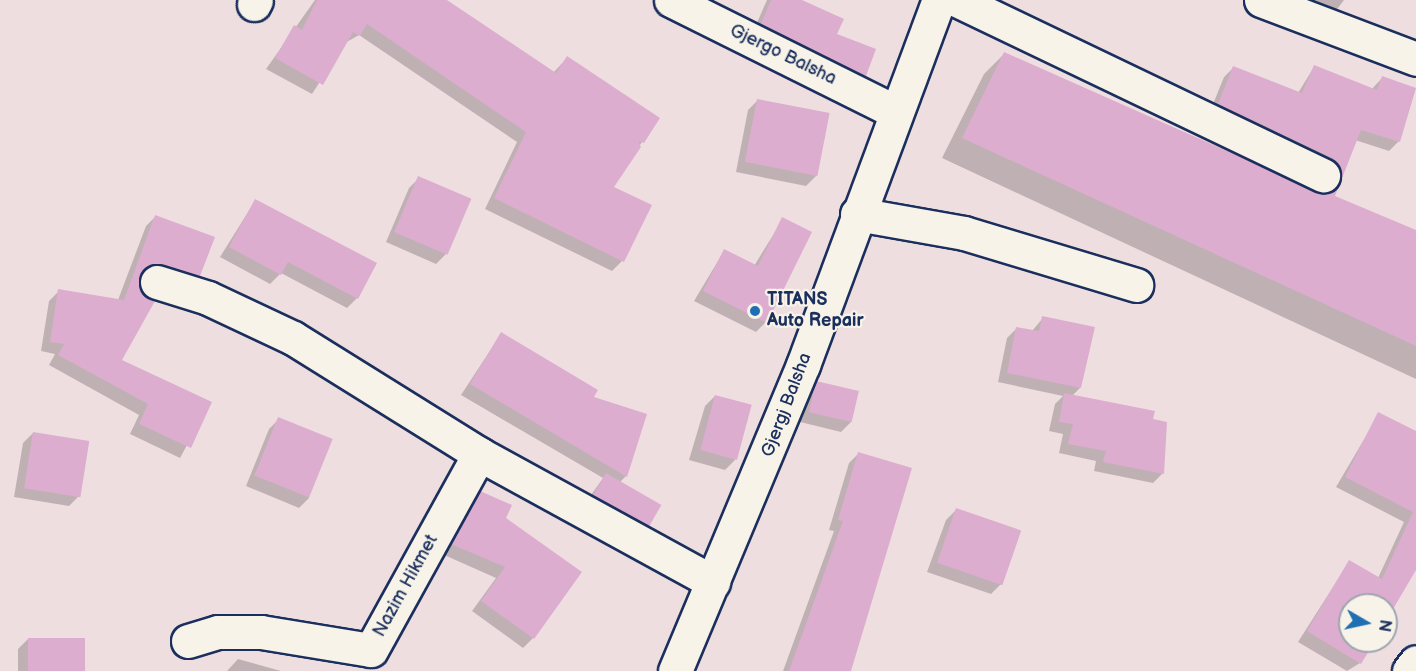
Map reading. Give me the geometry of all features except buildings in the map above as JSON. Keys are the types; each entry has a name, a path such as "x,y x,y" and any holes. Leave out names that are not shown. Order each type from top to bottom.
{"street":[{"name":"Gjergo Balsha","path":"670,0 896,112"},
{"name":"Gjergj Balsha","path":"675,671 803,365 857,214 939,0"},
{"path":"957,0 1323,175"},
{"path":"1261,0 1416,59"},
{"path":"857,214 964,233 1136,285"},
{"path":"157,282 208,298 293,338 479,454 713,582"},
{"name":"Nazim Hikmet","path":"188,641 218,632 261,632 371,650 479,454"},
{"path":"1409,671 1416,662"}],"place":[{"name":"TITANS Auto Repair","path":"755,311"}]}
